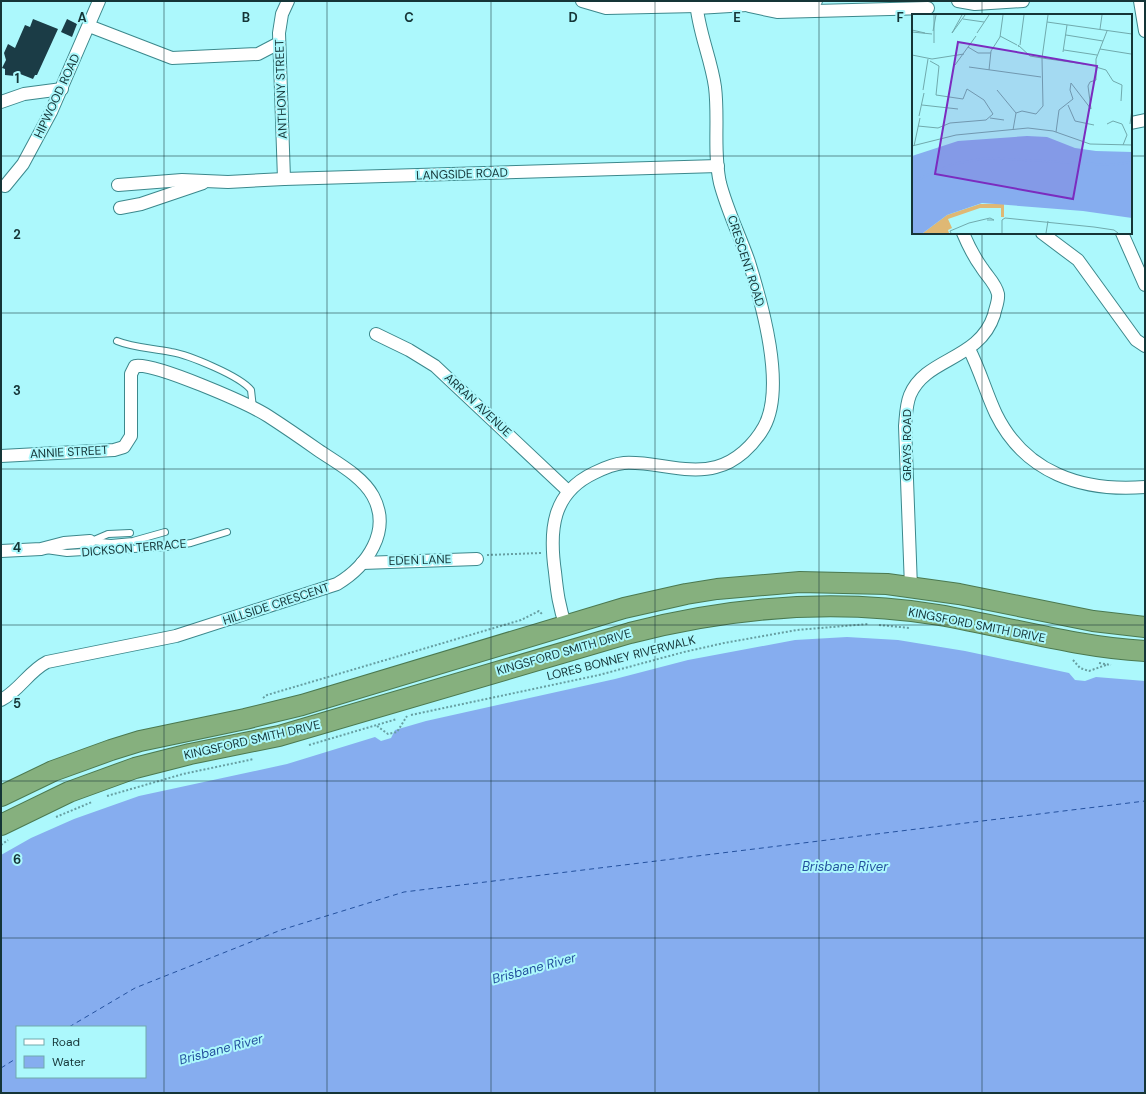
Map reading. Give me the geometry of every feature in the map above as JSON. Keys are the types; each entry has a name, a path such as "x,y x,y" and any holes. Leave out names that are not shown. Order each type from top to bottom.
{"highway":[{"name":"KINGSFORD SMITH DRIVE","path":"1,796 53,772 111,750 170,734 245,719 302,705 566,626 655,601 686,594 747,585 828,581 887,584 959,594 1086,620 1145,627"},
{"name":"KINGSFORD SMITH DRIVE","path":"7,831 69,792 135,768 190,754 286,734 630,633 665,624 729,612 808,606 837,606 900,610 973,621 1077,644 1145,651"}],"street":[{"name":"HIPWOOD ROAD","path":"4,186 27,156 62,89 99,1"},
{"name":"ANTHONY STREET","path":"284,179 279,43 280,25 288,1"},
{"path":"582,1 606,8 697,5 750,6 816,1"},
{"path":"958,1 976,4 1023,1"},
{"path":"1142,4 1145,31"},
{"name":"CRESCENT ROAD","path":"566,626 559,603 552,538 553,525 559,507 568,491 582,479 610,465 626,463 695,469 714,468 728,463 738,457 764,427 770,412 773,395 773,379 769,346 760,301 749,261 723,191 718,166 715,90 701,34 697,5"},
{"path":"750,6 777,12 928,8"},
{"path":"89,26 166,57 175,58 258,54 279,43"},
{"path":"1,102 24,94 62,89"},
{"path":"1132,123 1145,120"},
{"name":"LANGSIDE ROAD","path":"118,185 182,180 228,182 718,166"},
{"name":"LANGSIDE ROAD","path":"120,208 177,192 207,181"},
{"name":"GRAYS ROAD","path":"911,587 905,426 908,400 913,389 923,378 969,349 982,338 988,329 996,307 998,295 973,254 963,234"},
{"path":"1043,234 1078,260 1136,340 1145,346"},
{"path":"1122,234 1145,285"},
{"name":"ARRAN AVENUE","path":"376,334 417,354 435,366 568,491"},
{"path":"969,349 1000,422 1017,444 1033,461 1060,476 1084,484 1145,487"},
{"name":"HILLSIDE CRESCENT","path":"1,700 14,691 38,668 47,662 176,636 336,584 352,574 362,563 374,545 380,530 379,512 371,493 358,479 267,416 253,408 172,374 141,366 135,366"},
{"name":"ANNIE STREET","path":"1,456 114,450 122,448 131,436 130,381 135,366"},
{"name":"DICKSON TERRACE","path":"1,551 41,549 64,543 90,541"},
{"name":"EDEN LANE","path":"362,563 480,557"}],"lane":[{"path":"116,341 126,345 181,354 234,378 251,390 253,408"},
{"name":"DICKSON TERRACE","path":"90,541 111,543 133,541 165,532"},
{"name":"DICKSON TERRACE","path":"41,549 67,553 166,547 191,543 227,532"},
{"name":"DICKSON TERRACE","path":"90,541 108,534 130,533"}],"path":[{"path":"480,557 537,553"},
{"path":"267,695 521,620 540,610 543,615"},
{"name":"LORES BONNEY RIVERWALK","path":"305,746 407,716 599,675 684,652 724,643 797,630 868,624"},
{"path":"876,625 913,629"},
{"path":"1066,658 1080,660"},
{"path":"1074,660 1080,668 1089,672 1106,664"},
{"path":"1093,662 1114,665"},
{"path":"377,726 388,734 397,732 407,716"},
{"path":"105,797 154,782 261,757"},
{"path":"55,818 98,799"},
{"path":"1,845 7,831"}],"water":[{"name":"Brisbane River","path":"847,637 898,640 965,651 1069,673 1075,680 1085,681 1096,677 1145,681 1145,1093 1,1093 1,855 31,838 74,819 139,796 287,764 375,737 381,741 391,738 395,730 426,721 615,679 688,660 795,640"}],"building":[{"path":"33,19 58,29 37,75 35,75 33,79 15,72 15,76 5,75 5,69 2,68 6,60 4,53 8,44 15,48 25,25 30,27"},
{"path":"67,19 77,24 72,37 61,32"}],"ferry route":[{"path":"71,1026 135,988 281,930 404,892 1145,801"},
{"path":"1,1068 16,1059"}]}
